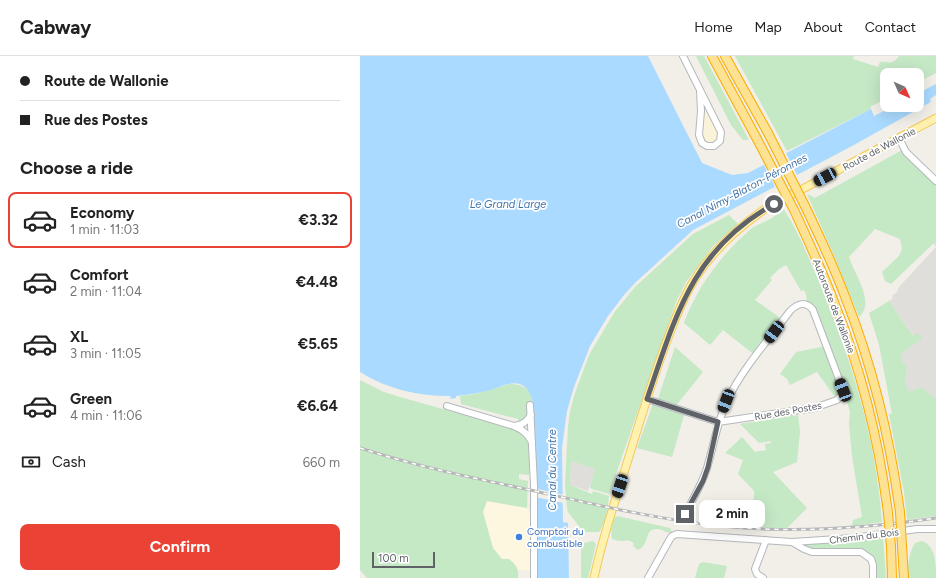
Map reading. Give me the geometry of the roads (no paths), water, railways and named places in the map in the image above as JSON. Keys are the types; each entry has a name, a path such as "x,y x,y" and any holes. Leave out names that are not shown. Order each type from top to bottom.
{"highway":[{"name":"Autoroute de Wallonie","path":"712,56 794,210 835,302 852,351 867,402 879,452 888,513 892,578"},
{"name":"Autoroute de Wallonie","path":"725,56 768,133 804,204 833,267 864,348 879,399 890,450 900,512 904,578"}],"main road":[{"name":"Route de Wallonie","path":"594,578 600,547 647,399 684,298 702,268 723,243 750,219 764,210 936,118"}],"street":[{"path":"682,56 700,91 721,132 720,141 714,146 707,146 700,139 700,91"},
{"path":"899,138 906,152 936,181"},
{"name":"Rue des Postes","path":"647,399 718,422 814,408 834,402 841,396 843,390 814,310 810,306 802,303 790,311 736,382 726,401 718,422 708,467 703,481 685,514"},
{"path":"530,405 534,578"},
{"path":"447,406 523,430 528,435 532,444"},
{"path":"514,426 522,425 527,422 531,416"},
{"name":"Chemin du Bois","path":"792,542 854,538 917,529 936,529"},
{"path":"648,578 672,536 677,534 792,542 812,552 861,552 871,559 873,565 873,578"},
{"path":"763,578 757,574 755,569 766,540"}],"water":[{"name":"Le Grand Large","path":"360,56 648,56 702,163 732,175 748,173 871,109 874,116 882,112 913,112 693,230 635,283 608,316 590,346 574,387 567,411 562,448 563,522 568,523 569,578 538,578 534,409 530,394 524,386 515,383 509,384 487,391 456,396 456,398 451,399 450,396 426,395 392,387 360,372"},
{"name":"Le Grand Large","path":"936,84 936,95 930,99 931,102 924,106 924,90"}],"railway":[{"path":"360,448 423,466 466,476 630,512 681,521 732,527 783,530 860,527 936,518"}],"place":[{"name":"Comptoir du combustible","path":"519,537"}],"water label":[{"name":"Canal Nimy-Blaton-Péronnes","path":"742,191"},
{"name":"Canal du Centre","path":"552,470"}]}
